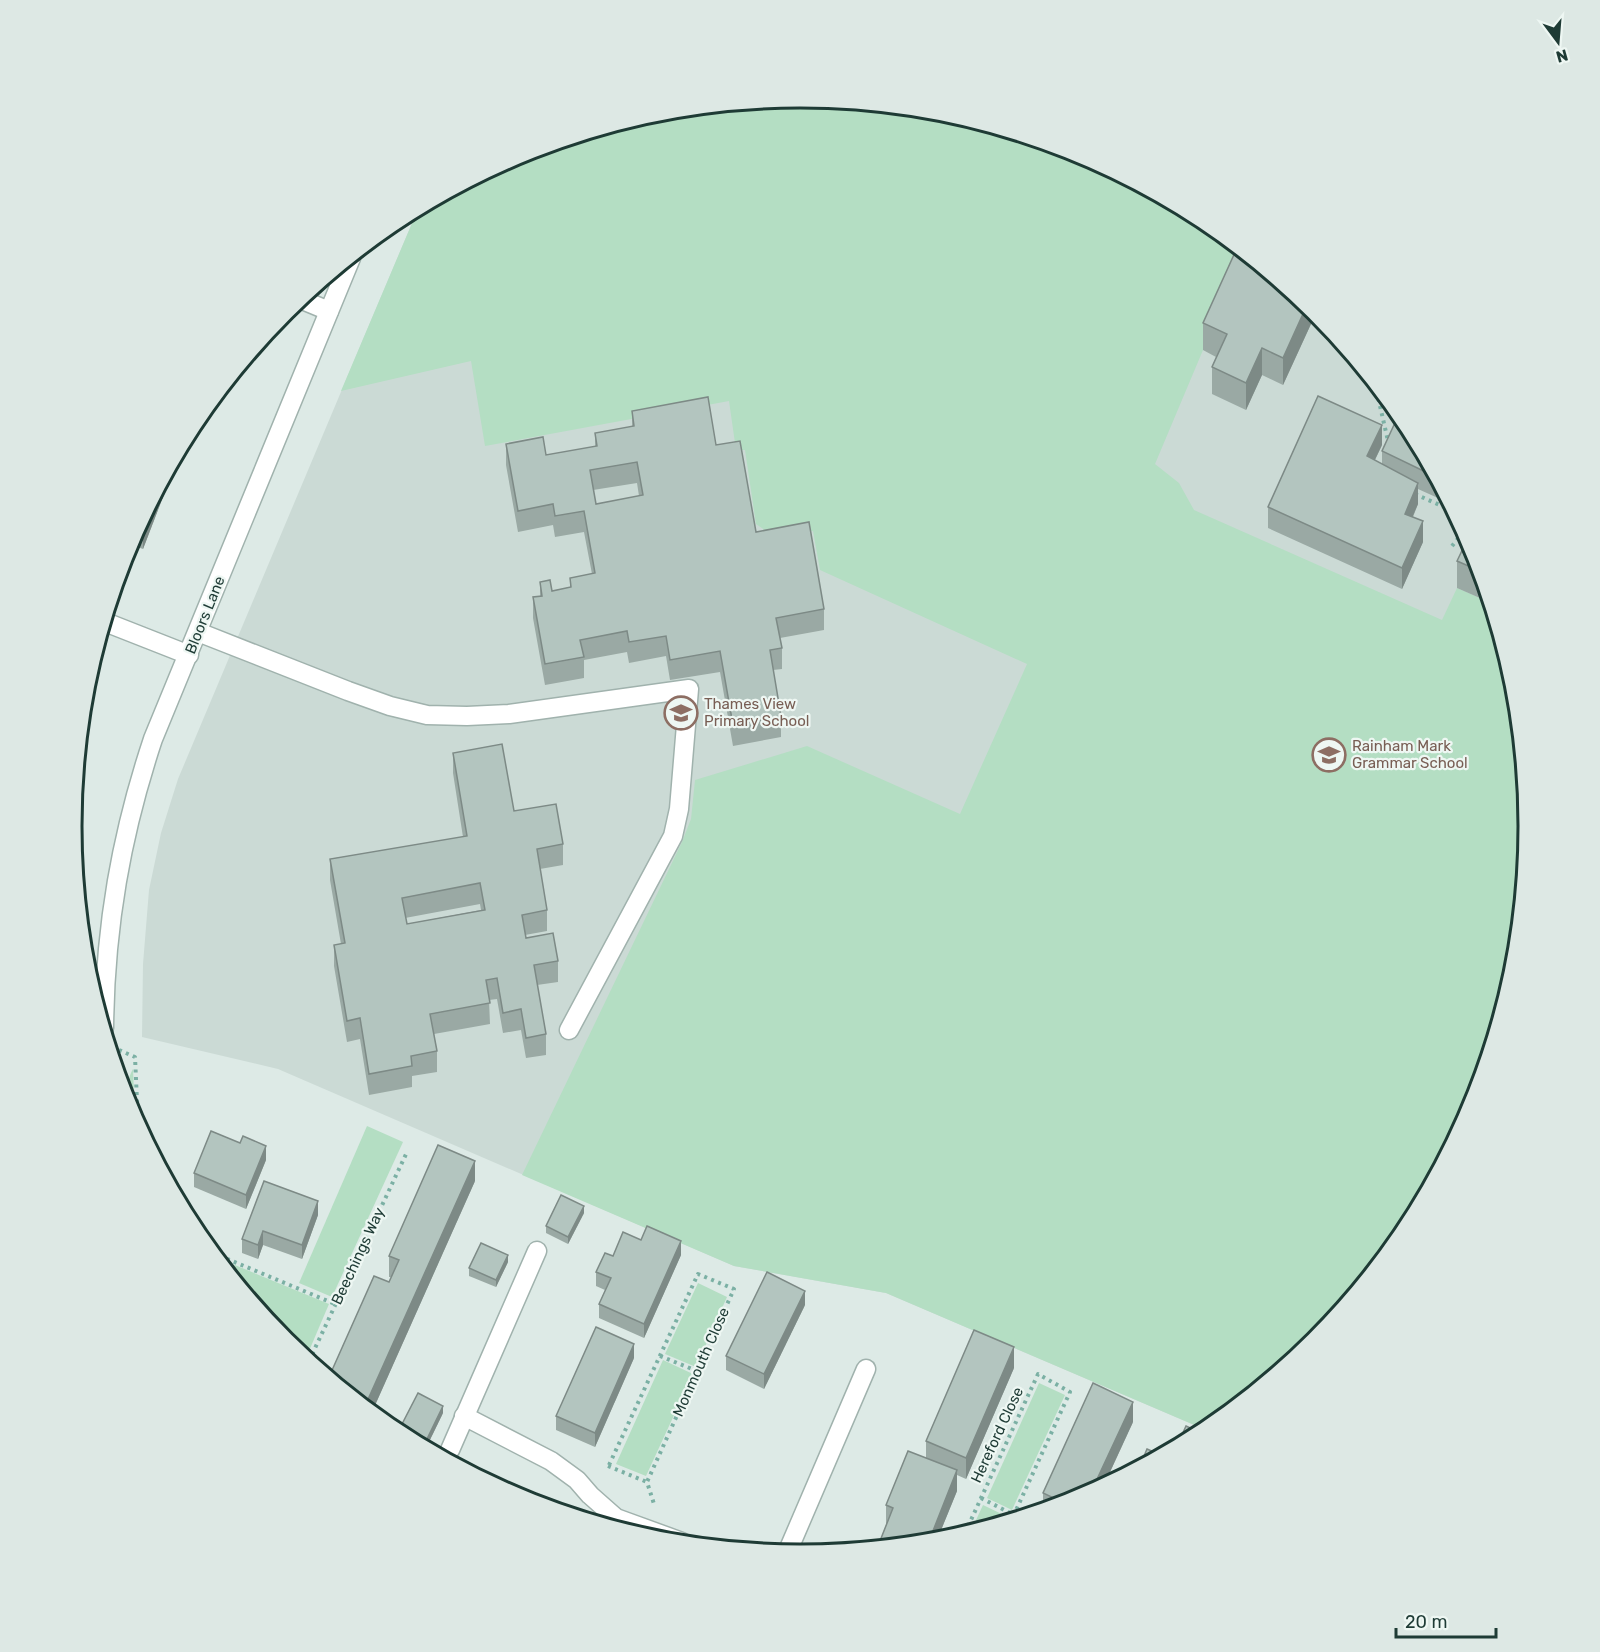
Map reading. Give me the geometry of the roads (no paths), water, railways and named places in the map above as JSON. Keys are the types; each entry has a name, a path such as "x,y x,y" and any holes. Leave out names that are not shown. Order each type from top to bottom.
{"street":[{"name":"Bloors Lane","path":"99,979 132,804 153,739 345,272"},
{"path":"310,303 329,311"},
{"path":"112,625 189,655"},
{"path":"198,632 359,695 390,706 428,715 509,714 688,689 679,809 673,836 569,1030"},
{"path":"450,1449 537,1251"},
{"path":"791,1544 866,1369"},
{"path":"464,1416 551,1461 577,1480 610,1518"}],"place":[{"name":"Thames View Primary School","path":"681,713"},
{"name":"Rainham Mark Grammar School","path":"1329,755"}]}
